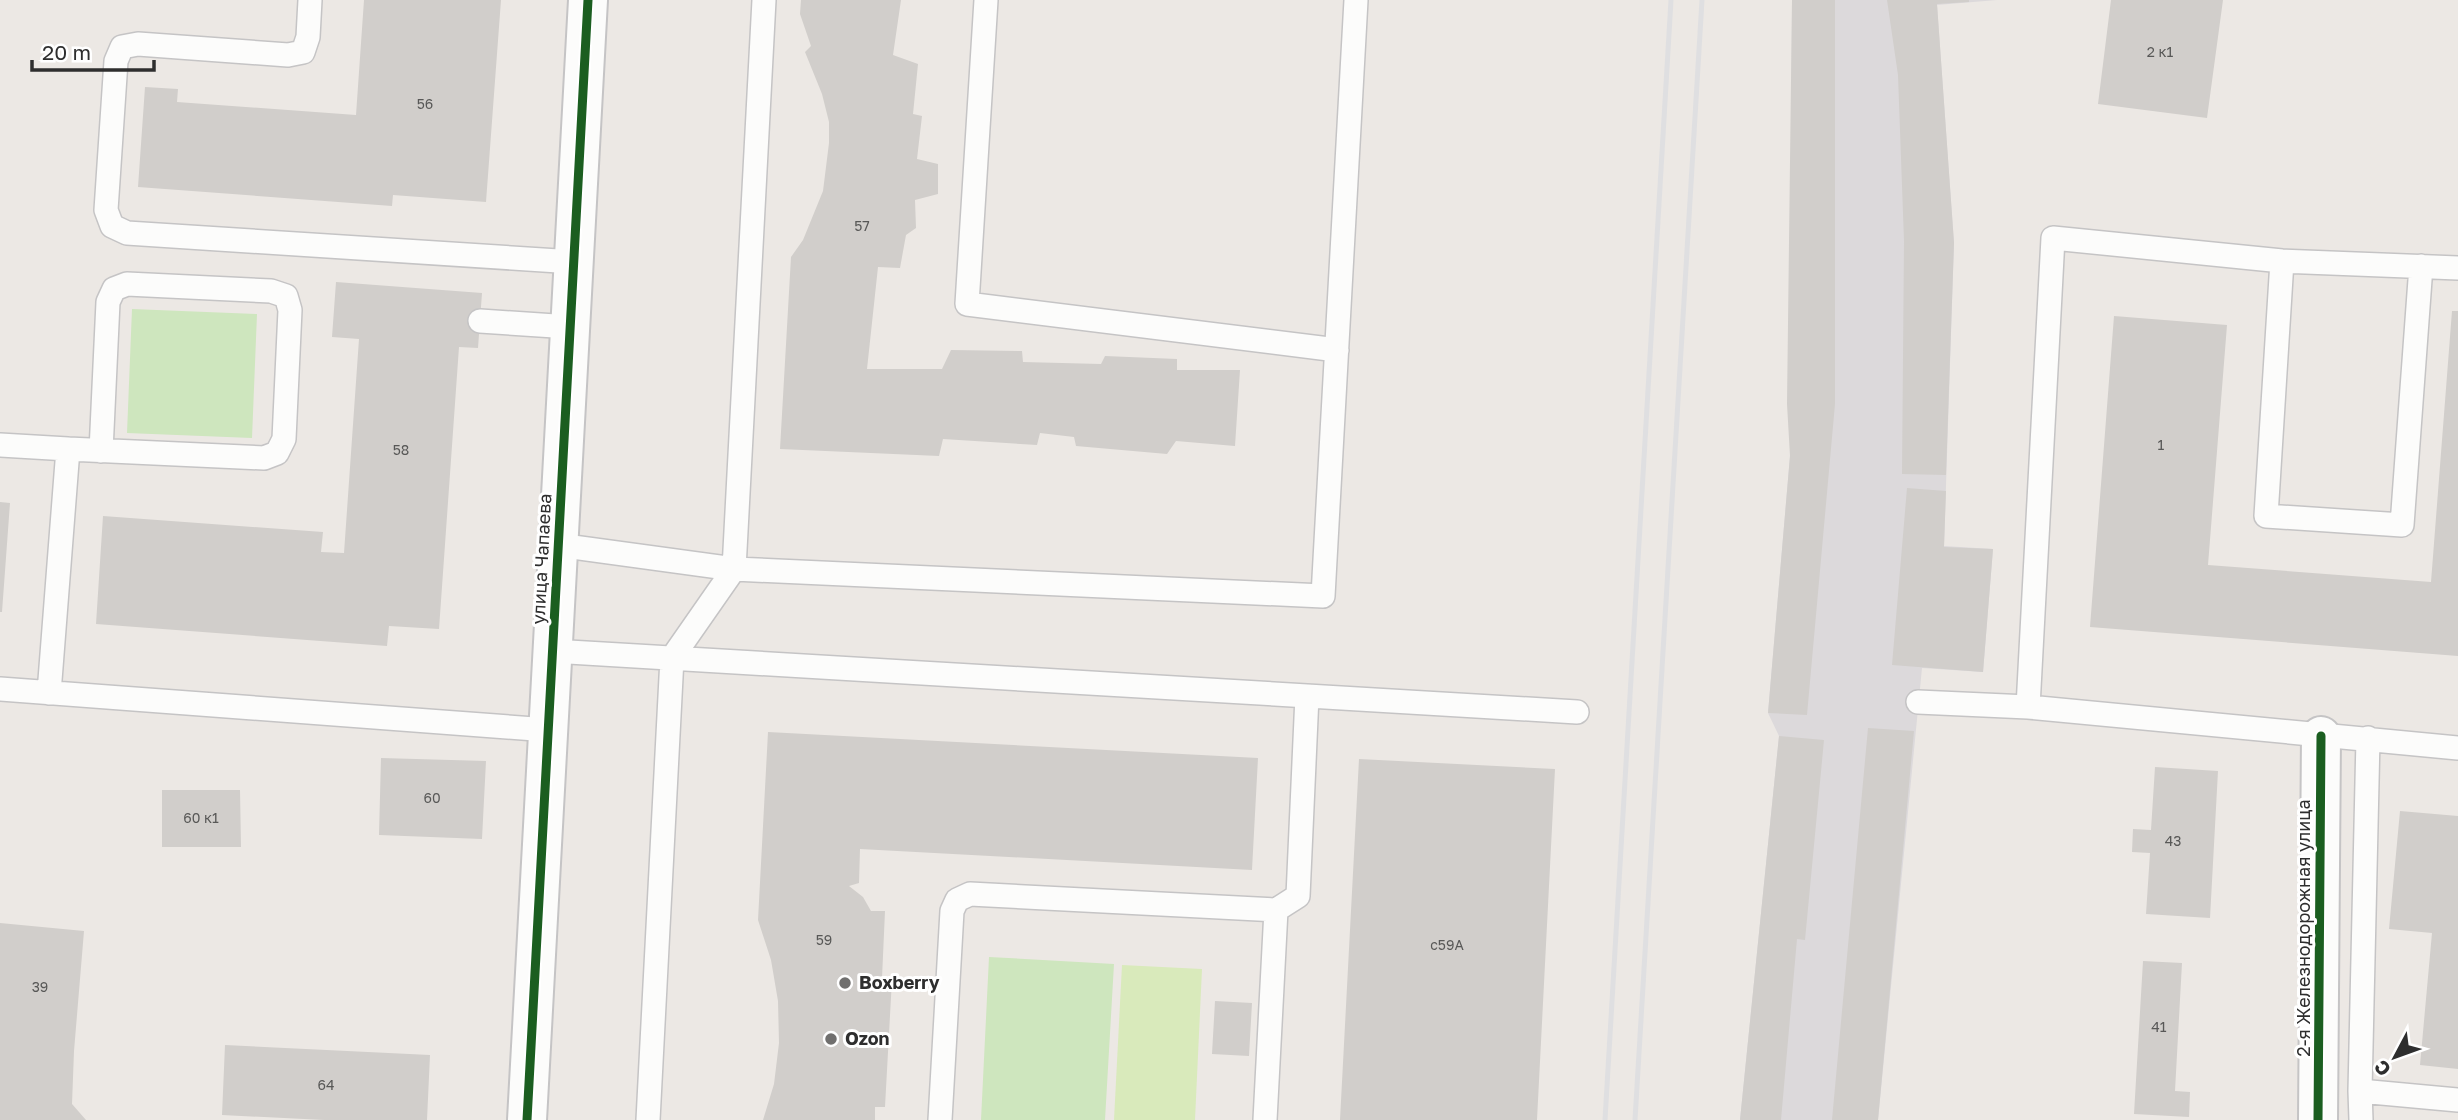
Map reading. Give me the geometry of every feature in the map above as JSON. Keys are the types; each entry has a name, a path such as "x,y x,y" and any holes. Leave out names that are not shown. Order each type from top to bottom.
{"street":[{"name":"улица Чапаева","path":"527,1120 589,0"},
{"name":"2-я Железнодорожная улица","path":"2318,1120 2321,736"}],"lane":[{"path":"310,0 308,37 303,52 288,55 138,44 122,47 116,61 106,210 112,226 127,233 574,262"},
{"path":"648,1120 672,658 734,569 764,0"},
{"path":"986,0 967,304 1337,350"},
{"path":"558,545 734,569 1323,596 1356,0"},
{"path":"2028,707 2053,238 2282,261 2458,268"},
{"path":"2282,261 2266,516 2402,525 2421,266"},
{"path":"0,445 101,451 264,458 277,453 284,439 290,310 286,296 271,291 127,284 114,289 108,302 101,451"},
{"path":"480,321 570,327"},
{"path":"49,693 68,449"},
{"path":"552,651 1577,712"},
{"path":"0,689 548,730"},
{"path":"940,1120 951,911 957,900 970,894 1276,910 1298,896 1307,696"},
{"path":"1918,702 2028,707 2458,748"},
{"path":"2361,1120 2368,738"},
{"path":"1265,1120 1276,910"},
{"path":"2360,1091 2458,1100"}],"shaded area":[{"path":"1792,0 1997,0 1937,5 1954,243 1944,546 1993,549 1983,672 1922,668 1878,1120 1740,1120 1779,736 1768,713 1790,456"}],"green space":[{"path":"132,309 257,314 252,438 127,433"},
{"path":"989,957 1114,964 1105,1120 981,1120"},
{"path":"1122,965 1202,969 1195,1120 1114,1120"}],"building":[{"path":"364,0 501,0 486,202 393,195 392,206 138,187 145,87 178,89 177,102 356,115"},
{"path":"801,0 901,0 893,55 918,64 913,114 922,116 917,159 938,164 938,194 915,200 916,228 906,235 900,268 878,267 867,369 942,369 951,350 1022,351 1023,362 1101,364 1105,356 1177,359 1177,370 1240,370 1235,446 1176,441 1167,454 1076,446 1074,437 1040,433 1037,445 943,439 939,456 780,449 791,257 803,240 823,191 829,143 829,122 822,94 805,52 811,46 800,14"},
{"path":"1792,0 1835,0 1835,404 1807,715 1768,713 1790,456 1787,404"},
{"path":"1887,0 1969,0 1937,4 1954,243 1946,475 1902,474 1904,241 1898,75"},
{"path":"2111,0 2223,0 2207,118 2098,104"},
{"path":"336,282 482,293 478,348 459,347 439,629 389,626 387,646 96,624 103,516 323,532 321,552 344,553 359,339 332,337"},
{"path":"2452,311 2458,311 2458,656 2090,627 2114,316 2227,325 2208,565 2431,582"},
{"path":"1907,488 1946,491 1944,547 1993,549 1983,672 1892,665"},
{"path":"0,502 10,503 2,612 0,612"},
{"path":"1868,728 1914,731 1878,1120 1832,1120"},
{"path":"768,732 1258,758 1252,870 860,849 859,883 849,886 863,897 871,911 885,911 882,978 892,979 885,1107 875,1107 875,1120 763,1120 774,1084 779,1043 778,1001 771,960 758,920"},
{"path":"1779,736 1824,740 1805,940 1797,939 1781,1120 1740,1120"},
{"path":"381,758 486,761 482,839 379,835"},
{"path":"1359,759 1555,769 1537,1120 1340,1120"},
{"path":"2155,767 2218,771 2210,918 2146,914 2150,853 2132,852 2133,829 2151,830"},
{"path":"162,790 240,790 241,847 162,847"},
{"path":"2400,811 2458,816 2458,1069 2420,1065 2432,933 2389,929"},
{"path":"0,923 84,931 72,1104 86,1120 0,1120"},
{"path":"2143,961 2182,963 2175,1091 2190,1092 2189,1117 2134,1114"},
{"path":"1215,1001 1252,1003 1249,1056 1212,1054"},
{"path":"225,1045 430,1055 427,1120 324,1120 222,1115"}],"railway":[{"path":"1605,1120 1671,0"},
{"path":"1635,1120 1702,0"}],"cycle path":[{"path":"527,1120 588,0"},
{"path":"2318,1120 2321,736"}],"place":[{"name":"Boxberry","path":"845,983"},
{"name":"Ozon","path":"831,1039"}]}
